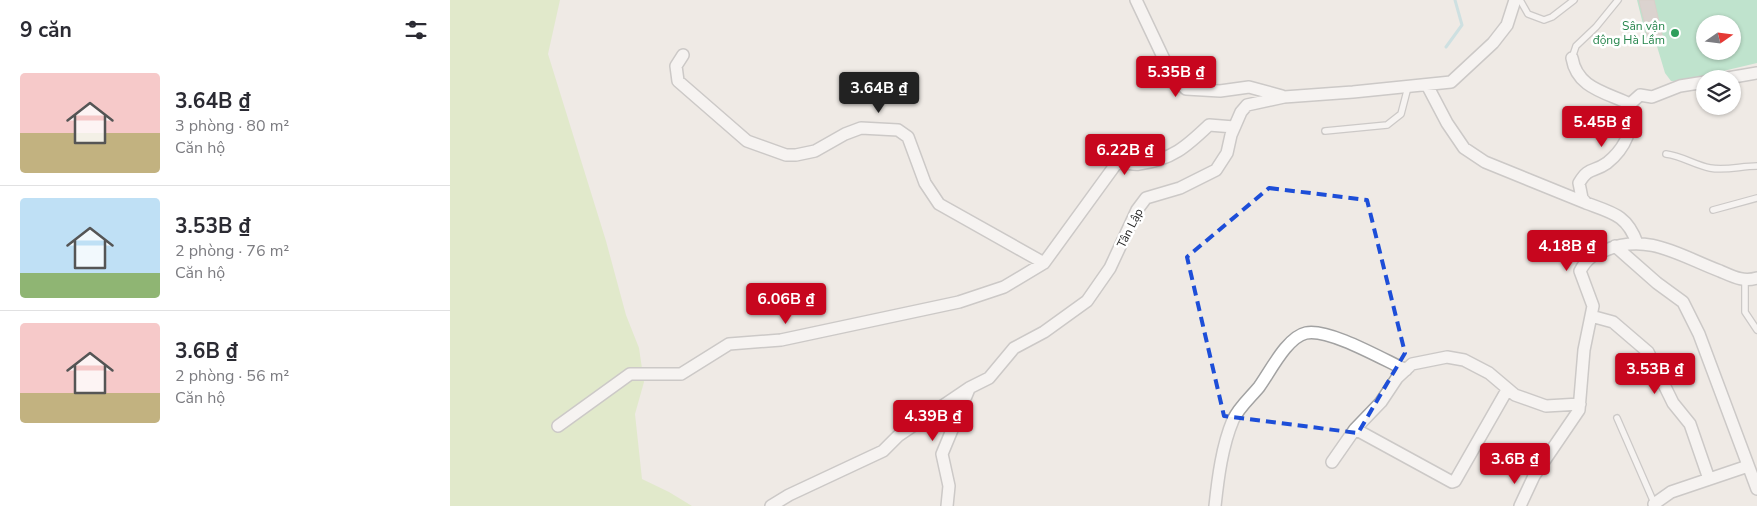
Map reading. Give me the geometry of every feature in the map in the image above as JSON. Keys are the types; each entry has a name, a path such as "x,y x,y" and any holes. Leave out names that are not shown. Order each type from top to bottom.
{"street":[{"path":"1136,0 1172,76 1186,89 1220,91 1249,87 1284,97"},
{"name":"Tân Lập","path":"771,506 788,495 883,451 898,436 969,388 989,378 1014,348 1044,332 1087,302 1110,268 1137,210 1146,198 1180,188 1216,170 1227,154 1234,127 1241,112 1247,105 1284,97 1427,86 1451,82 1493,43 1507,25 1515,0"},
{"path":"683,55 676,66 678,81 747,141 786,155 796,155 815,150 853,130 869,127 898,130 908,137 925,184 938,204 1044,263"},
{"path":"1572,58 1577,75 1583,82 1630,104"},
{"path":"1741,76 1757,73"},
{"path":"1630,104 1640,95 1652,97 1680,86 1696,83"},
{"path":"1427,86 1446,123 1464,148 1485,162 1625,219 1632,228 1637,243"},
{"path":"1586,203 1582,198 1579,183 1585,172 1607,162 1631,133 1633,118 1630,104"},
{"path":"558,426 630,374 681,374 729,344 781,340 959,302 1004,287 1044,263 1116,164 1141,164 1176,153 1188,146 1208,125 1234,127"},
{"path":"1520,506 1534,476 1579,410 1584,350 1593,306 1580,271 1586,259 1615,246 1637,243 1664,246 1694,261 1745,281 1757,278"},
{"path":"1615,246 1657,283 1684,302 1752,464 1757,489"},
{"path":"1591,316 1613,322 1648,352 1674,403 1690,424 1709,479"},
{"path":"1215,506 1218,483 1234,420 1245,402 1295,339 1306,333 1314,333 1345,341 1406,370"},
{"path":"1332,462 1355,429 1381,402 1412,364 1447,356 1464,360 1489,373 1507,390 1546,406 1580,404"},
{"path":"947,506 949,486 942,454 969,388"},
{"path":"1355,429 1452,482 1460,477 1507,390"},
{"path":"1653,505 1671,492 1752,464"}],"lane":[{"path":"1520,0 1528,14 1544,20 1552,17 1574,0"},
{"path":"1572,58 1576,46 1596,27 1617,0"},
{"path":"1325,131 1387,125 1401,114 1408,87"},
{"path":"1666,154 1678,156 1697,165 1712,169 1757,166"},
{"path":"1713,210 1757,198"},
{"path":"1745,281 1745,312 1757,330"},
{"path":"1617,418 1653,505"}],"highlighted area":[{"path":"1269,188 1367,200 1405,353 1358,433 1224,416 1187,257"}],"green space":[{"path":"450,0 560,0 548,54 606,241 626,315 639,348 644,382 635,414 642,479 692,506 450,506"},
{"name":"Sân vận động Hà Lầm","path":"1637,0 1757,0 1757,63 1727,70 1696,70 1696,77 1671,81 1665,73 1656,43 1648,44"}],"building":[{"path":"1639,0 1654,0 1663,39 1649,42"}],"waterway":[{"path":"1446,47 1462,25 1455,0"}],"place":[{"name":"Sân vận động Hà Lầm","path":"1675,33"}]}
